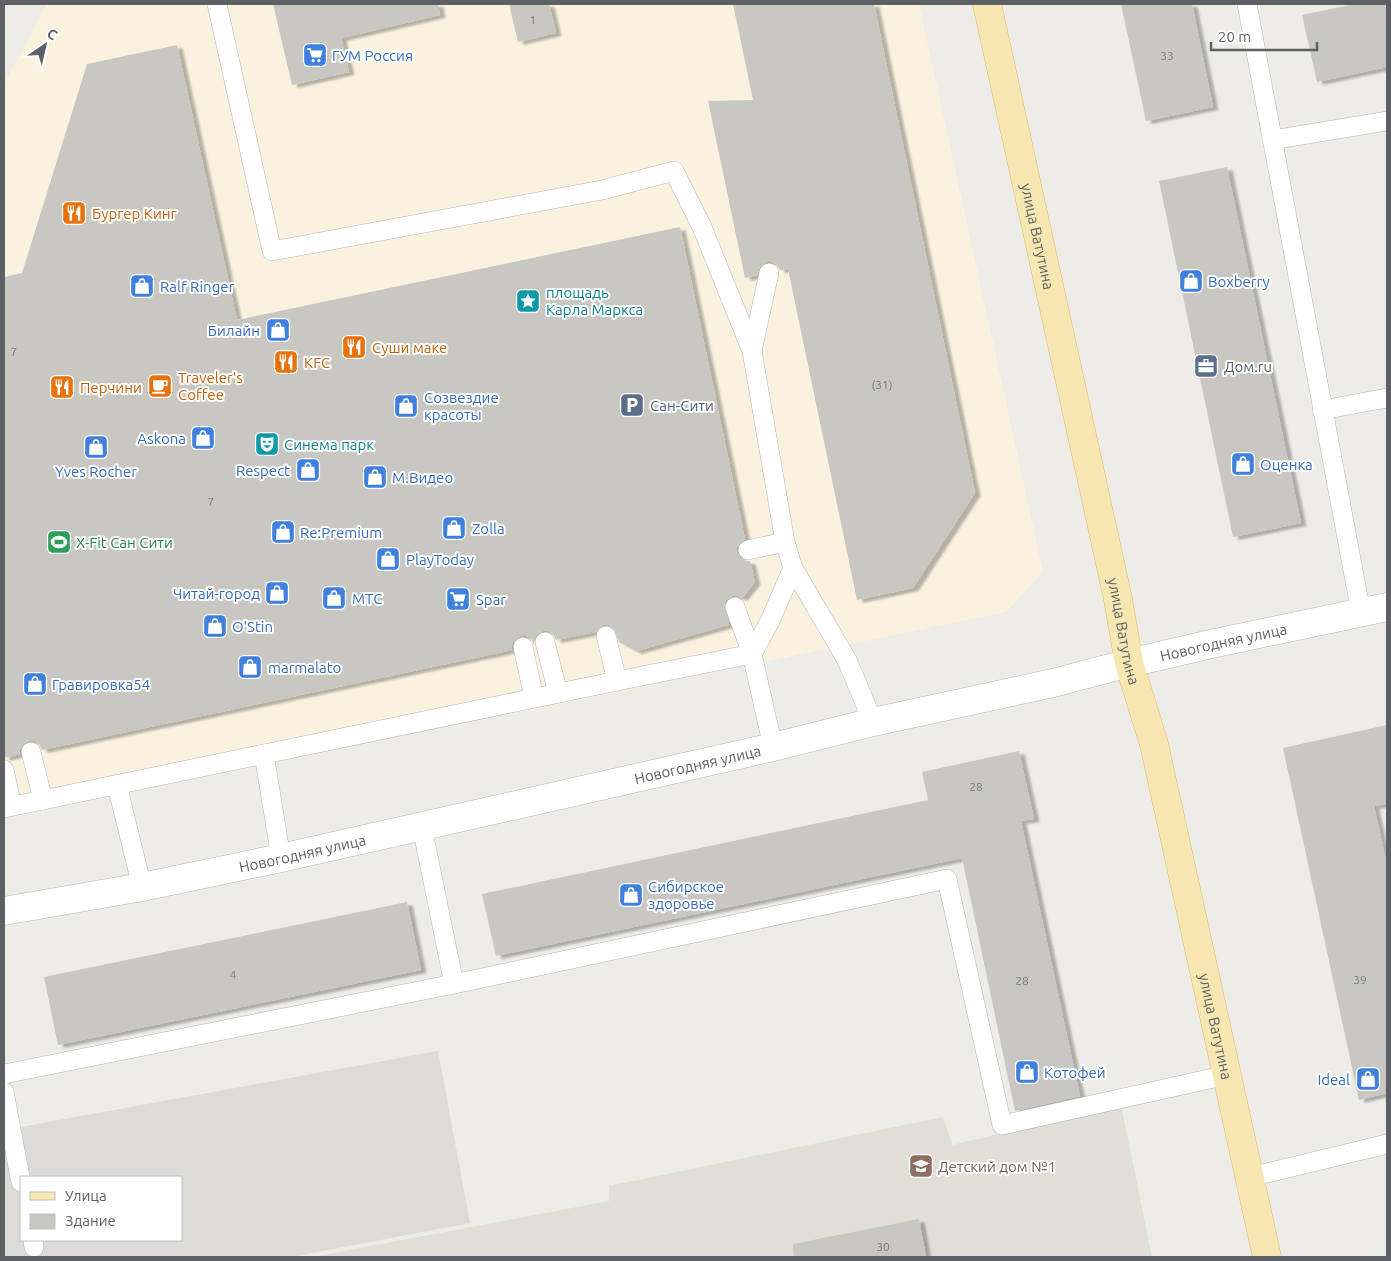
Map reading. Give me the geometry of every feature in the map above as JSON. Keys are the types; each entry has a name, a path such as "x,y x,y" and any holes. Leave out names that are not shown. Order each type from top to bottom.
{"main road":[{"name":"улица Ватутина","path":"988,4 1118,598 1129,664 1154,744 1267,1257"}],"street":[{"name":"Новогодняя улица","path":"4,911 142,887 281,858 773,747 872,722 1054,683 1211,644 1387,607"}],"lane":[{"path":"218,4 272,251 602,190 674,171 702,227 752,351 785,542 792,568 847,660 872,722"},
{"path":"1246,4 1361,613"},
{"path":"1272,140 1387,121"},
{"path":"752,351 769,273"},
{"path":"1322,410 1387,398"},
{"path":"748,550 785,542"},
{"path":"4,770 8,807 752,654 770,622 792,568"},
{"path":"735,607 752,654 773,747"},
{"path":"606,636 617,681"},
{"path":"545,642 558,693"},
{"path":"523,647 534,698"},
{"path":"31,752 43,800"},
{"path":"264,754 281,858"},
{"path":"117,785 142,887"},
{"path":"422,827 454,984"},
{"path":"4,1074 454,984 947,879 1002,1125 1227,1075"},
{"path":"4,1093 20,1177"},
{"path":"1250,1177 1387,1144"}],"shaded area":[{"name":"площадь Карла Маркса","path":"47,4 919,4 1043,572 1006,612 4,818 4,84"},
{"path":"438,1051 470,1223 291,1257 4,1257 4,1130"},
{"name":"Детский дом №1","path":"1121,1105 1152,1257 313,1257 609,1201 609,1186 943,1117 952,1145"}],"building":[{"name":"ГУМ Россия","path":"273,4 438,4 440,15 341,38 349,72 292,85"},
{"path":"509,4 549,4 556,33 518,42"},
{"path":"733,4 874,4 975,493 913,588 857,600 788,269 780,270 776,264 766,262 760,266 757,275 745,278 708,101 753,100"},
{"path":"1121,4 1192,4 1213,107 1146,121"},
{"path":"1354,4 1387,4 1387,67 1317,82 1302,15"},
{"path":"177,45 237,320 680,227 745,539 740,542 737,552 740,558 750,561 755,582 742,598 732,596 726,600 724,606 728,625 636,651 619,642 614,629 609,625 603,625 596,632 556,640 553,634 543,631 537,634 534,639 534,645 527,636 520,636 512,643 512,650 42,750 35,741 29,741 23,744 20,754 4,758 4,277 22,273 87,64"},
{"path":"1227,167 1301,523 1233,537 1159,181"},
{"path":"1387,725 1387,804 1374,806 1387,865 1387,1093 1359,1100 1283,748"},
{"path":"1019,751 1034,819 1021,821 1080,1096 1015,1111 962,858 496,956 482,894 928,800 922,772"},
{"path":"407,902 421,970 58,1045 44,977"},
{"path":"919,1219 926,1257 794,1257 793,1244"}],"place":[{"name":"ГУМ Россия","path":"315,55"},
{"name":"Бургер Кинг","path":"74,213"},
{"name":"Boxberry","path":"1191,281"},
{"name":"Ralf Ringer","path":"142,286"},
{"name":"площадь Карла Маркса","path":"528,301"},
{"name":"Билайн","path":"278,330"},
{"name":"Суши маке","path":"354,347"},
{"name":"KFC","path":"286,362"},
{"name":"Дом.ru","path":"1206,366"},
{"name":"Traveler's Coffee","path":"160,386"},
{"name":"Перчини","path":"62,387"},
{"name":"Сан-Сити","path":"632,405"},
{"name":"Созвездие красоты","path":"406,406"},
{"name":"Askona","path":"203,438"},
{"name":"Синема парк","path":"267,444"},
{"name":"Yves Rocher","path":"96,447"},
{"name":"Оценка","path":"1243,464"},
{"name":"Respect","path":"308,470"},
{"name":"М.Видео","path":"375,477"},
{"name":"Zolla","path":"454,528"},
{"name":"Re:Premium","path":"283,532"},
{"name":"X-Fit Сан Сити","path":"59,542"},
{"name":"PlayToday","path":"388,559"},
{"name":"Читай-город","path":"277,593"},
{"name":"МТС","path":"334,598"},
{"name":"Spar","path":"458,599"},
{"name":"O'Stin","path":"215,626"},
{"name":"marmalato","path":"250,667"},
{"name":"Гравировка54","path":"35,684"},
{"name":"Сибирское здоровье","path":"631,895"},
{"name":"Котофей","path":"1027,1072"},
{"name":"Ideal","path":"1368,1079"},
{"name":"Детский дом №1","path":"921,1166"}]}
